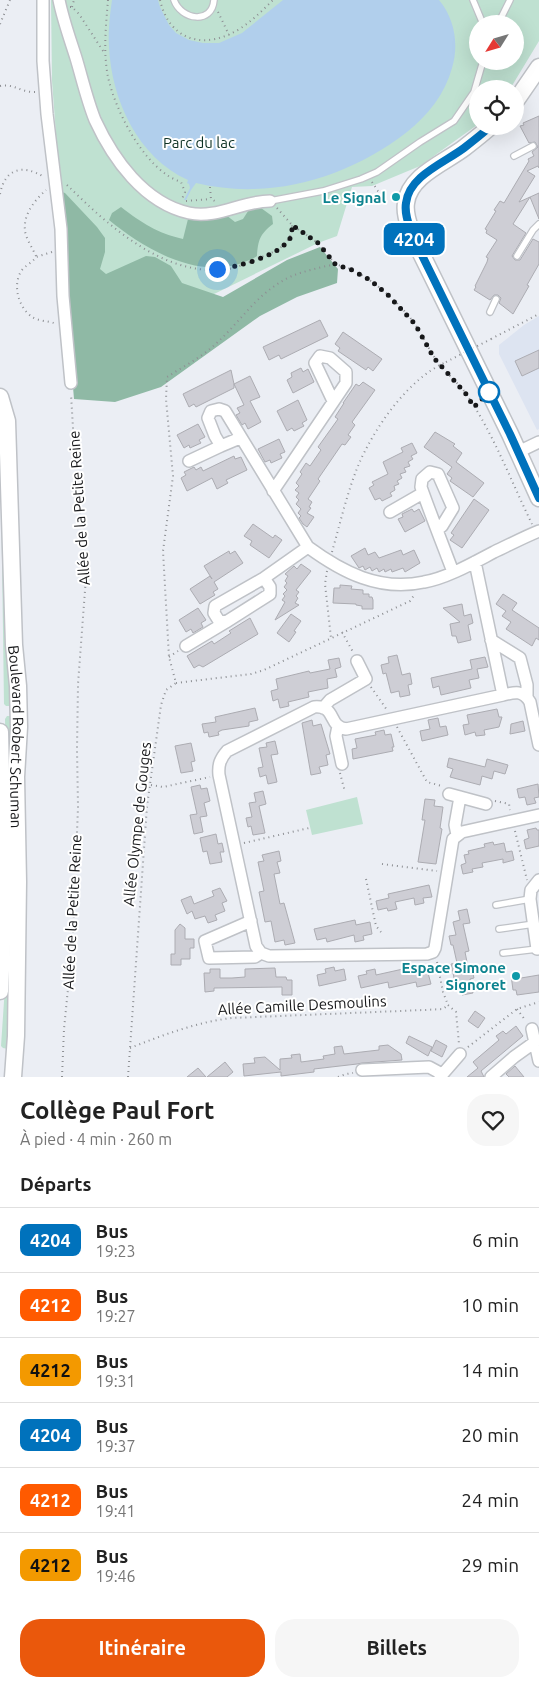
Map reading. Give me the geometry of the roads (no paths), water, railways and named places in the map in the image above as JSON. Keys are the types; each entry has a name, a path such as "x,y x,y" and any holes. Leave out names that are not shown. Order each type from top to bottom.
{"main road":[{"path":"524,89 539,67"},
{"path":"481,135 426,173 415,184 406,203 406,215 413,237 539,498"},
{"name":"Boulevard Robert Schuman","path":"0,398 7,421 14,645 19,727 16,777 18,882 16,1036 13,1077"},
{"path":"0,732 3,897 0,991"}],"street":[{"path":"43,0 45,89 63,251 63,296 71,383"},
{"path":"59,3 94,118 114,155 137,183 160,201 188,213 205,215 251,202 270,201"},
{"path":"273,491 333,401"},
{"path":"221,446 208,418 211,411 219,409 225,411 308,547 329,562 362,578 389,585 424,582 475,562 536,530"},
{"path":"189,461 240,438"},
{"path":"518,452 539,442"},
{"path":"437,530 442,526 454,508 438,474 430,472 422,480 421,487 423,494 453,572"},
{"path":"390,512 423,494"},
{"path":"226,622 219,621 214,613 215,606 264,578 308,547"},
{"path":"475,562 503,695"},
{"path":"186,646 270,594 270,587 264,578"},
{"path":"492,640 520,658 539,745"},
{"path":"323,708 330,700 366,679 357,661"},
{"path":"460,797 455,825 457,834 452,844 433,952 418,954 279,956 265,956 261,953 256,946 219,775 218,766 227,751 314,708 323,708 330,712 338,726 346,729 517,692 527,696"},
{"path":"338,726 336,736 342,764"},
{"path":"447,790 460,797 488,802"},
{"path":"457,834 467,830 539,815"},
{"path":"533,890 537,949"},
{"path":"251,921 205,941 209,958 254,957 261,953"},
{"path":"532,1029 539,1060"},
{"path":"491,1077 535,1042"},
{"path":"362,1070 429,1067 441,1076 460,1054"}],"lane":[{"path":"174,0 176,7 190,17 199,17 208,13 214,7 214,0"},
{"path":"473,0 479,15"},
{"path":"502,15 510,0"},
{"path":"270,201 323,191 377,172 454,120 474,92 480,70"},
{"path":"514,156 533,146"},
{"path":"517,256 539,224"},
{"path":"490,312 496,299"},
{"path":"496,905 533,890"},
{"path":"499,930 534,924"},
{"path":"503,954 537,949"}],"water":[{"path":"112,0 158,0 169,25 176,33 189,40 203,43 219,43 242,33 283,0 439,0 449,15 452,24 455,41 454,59 445,87 435,103 422,118 407,132 360,162 307,182 280,187 224,188 196,183 186,200 184,200 190,188 187,183 188,180 170,170 155,157 130,125 122,106 115,86 109,46"}],"place":[{"name":"Le Signal","path":"396,197"},
{"name":"Espace Simone Signoret","path":"516,976"}],"park label":[{"name":"Parc du lac","path":"199,142"}]}
